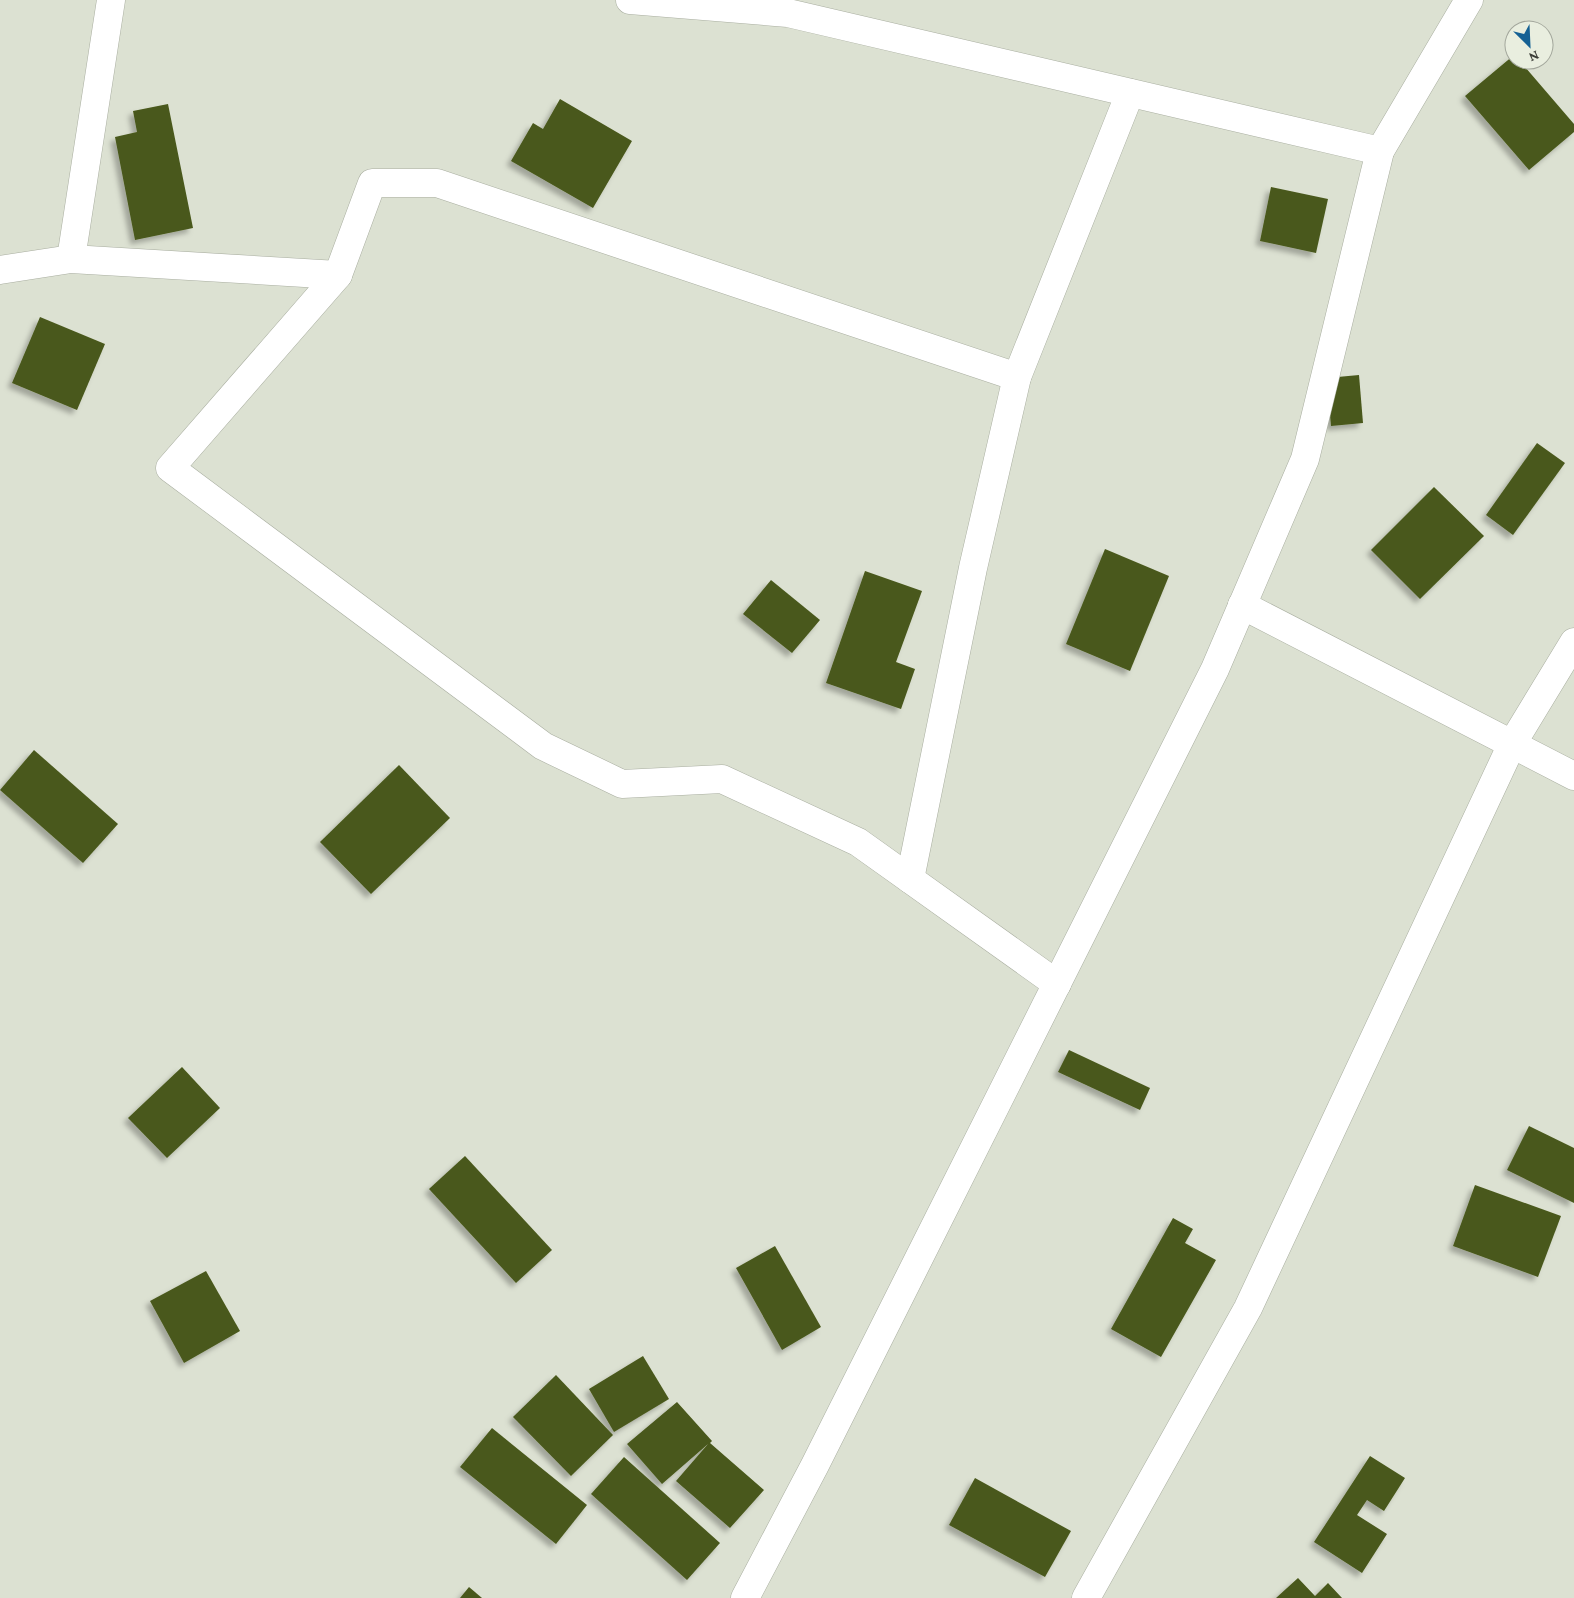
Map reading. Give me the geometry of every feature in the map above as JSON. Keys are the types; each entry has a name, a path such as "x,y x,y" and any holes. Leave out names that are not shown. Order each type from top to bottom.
{"street":[{"path":"71,259 111,0"},
{"path":"630,0 790,7 1130,93 1380,151"},
{"path":"745,1598 820,1456 1215,669 1305,459 1380,151 1469,0"},
{"path":"910,879 973,568 1017,377 1130,93"},
{"path":"1017,377 437,183 372,182 338,275 170,468 543,746 622,784 722,779 858,842 1057,984"},
{"path":"0,270 71,259 338,275"},
{"path":"1242,605 1574,776"},
{"path":"1086,1598 1248,1308 1512,744 1574,642"}],"building":[{"path":"1504,63 1504,70 1528,70 1574,124 1574,132 1529,170 1465,96"},
{"path":"560,99 632,141 593,208 511,161 533,123 543,129"},
{"path":"168,104 193,228 135,240 115,137 137,132 133,111"},
{"path":"1271,187 1328,199 1316,253 1260,241"},
{"path":"40,317 105,344 77,410 12,383"},
{"path":"1359,375 1363,423 1331,426 1327,378"},
{"path":"1537,443 1565,463 1513,535 1486,515"},
{"path":"1434,487 1484,536 1420,599 1371,550"},
{"path":"1105,549 1169,576 1130,671 1066,644"},
{"path":"865,571 922,591 896,662 915,669 901,709 826,683"},
{"path":"771,580 820,620 792,653 743,614"},
{"path":"34,750 118,824 83,863 0,790"},
{"path":"399,765 450,818 371,894 320,842"},
{"path":"1069,1050 1150,1088 1140,1110 1058,1072"},
{"path":"182,1067 220,1108 167,1158 128,1118"},
{"path":"1529,1126 1574,1148 1574,1203 1507,1170"},
{"path":"465,1156 552,1250 516,1283 429,1189"},
{"path":"1475,1185 1561,1216 1538,1277 1453,1246"},
{"path":"1173,1218 1193,1229 1185,1243 1216,1260 1161,1357 1111,1329"},
{"path":"775,1246 821,1327 782,1350 736,1268"},
{"path":"206,1271 240,1331 184,1363 150,1301"},
{"path":"643,1356 669,1399 614,1432 589,1389"},
{"path":"556,1375 613,1435 571,1476 513,1417"},
{"path":"677,1402 712,1441 710,1443 764,1490 730,1528 676,1481 708,1444 662,1484 627,1444"},
{"path":"492,1428 587,1505 556,1544 460,1467"},
{"path":"1370,1456 1405,1478 1384,1511 1367,1500 1357,1515 1387,1534 1362,1573 1314,1542"},
{"path":"624,1457 720,1543 687,1580 591,1494"},
{"path":"975,1478 1071,1531 1045,1577 949,1525"},
{"path":"1298,1578 1315,1596 1328,1583 1342,1598 1276,1598"},
{"path":"469,1587 482,1598 460,1598"}]}
